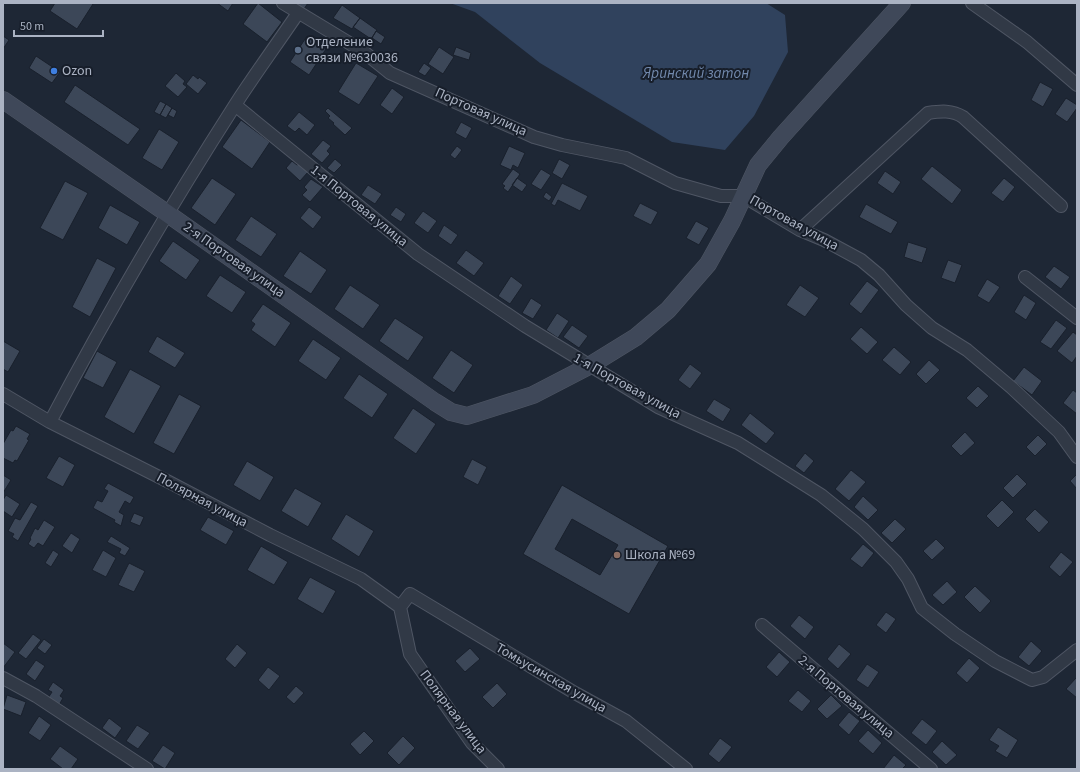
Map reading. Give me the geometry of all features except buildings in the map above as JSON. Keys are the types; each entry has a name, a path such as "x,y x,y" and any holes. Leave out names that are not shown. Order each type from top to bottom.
{"street":[{"name":"Портовая улица","path":"283,3 364,52 390,73 534,136 562,145 626,158 675,183 721,196 743,196 800,230 824,240 861,260 879,275 906,305 932,328 967,350 1012,388 1059,432 1077,457"},
{"path":"589,366 636,337 668,310 708,264 732,221 758,165 781,137 902,3"},
{"path":"972,3 1027,42 1077,85"},
{"path":"50,422 97,333 168,214 235,105 298,13"},
{"name":"2-я Портовая улица","path":"3,100 451,412 467,416 533,395 589,366"},
{"name":"1-я Портовая улица","path":"235,105 418,254 525,326 658,407 738,443 820,495 863,530 896,562 908,579 922,608 955,634 995,662 1032,680 1043,677 1077,650"},
{"path":"800,230 928,113 942,111 956,112 963,117 1061,206"},
{"path":"1025,277 1077,318"},
{"name":"Полярная улица","path":"3,394 50,422 176,485 270,536 361,580 400,607 410,654 472,743 498,769"},
{"name":"Томьусинская улица","path":"400,607 410,594 575,693 626,721 686,769"},
{"name":"2-я Портовая улица","path":"762,625 931,769"},
{"path":"3,678 36,696 147,769"}],"water":[{"name":"Яринский затон","path":"450,3 766,3 785,15 788,52 754,116 725,150 672,142 540,63 475,12"}],"place":[{"name":"Отделение связи №630036","path":"298,50"},
{"name":"Ozon","path":"54,71"},
{"name":"Школа №69","path":"617,555"}]}
